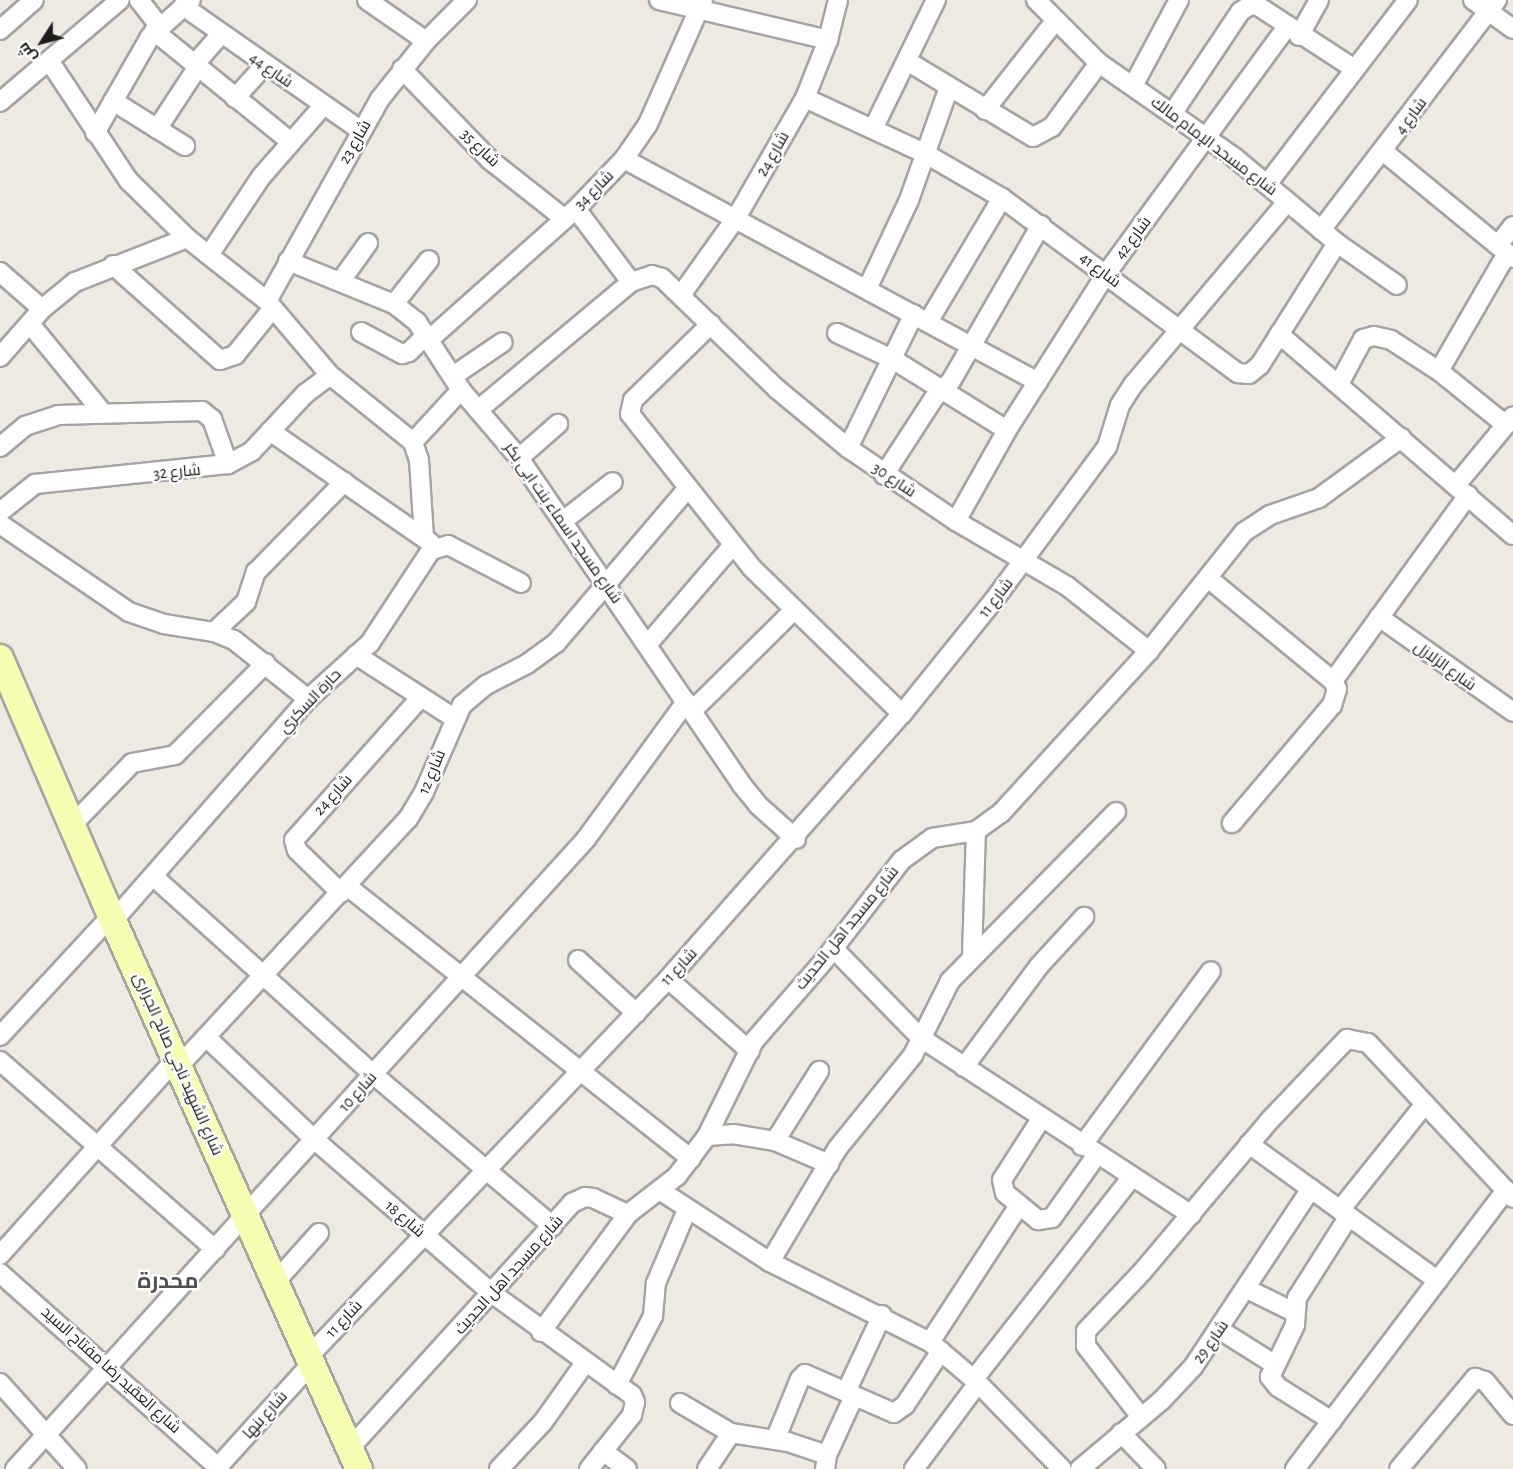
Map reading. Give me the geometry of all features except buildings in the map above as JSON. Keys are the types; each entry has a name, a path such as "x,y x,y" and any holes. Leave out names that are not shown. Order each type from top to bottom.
{"street":[{"path":"0,30 34,0"},
{"path":"0,102 50,62 120,0"},
{"path":"139,0 157,29 195,66 290,141"},
{"path":"367,0 426,41"},
{"name":"شارع 23","path":"113,265 220,360 236,355 270,305 288,261 360,130 402,69 467,0"},
{"path":"659,0 701,4 828,40"},
{"name":"شارع 24","path":"681,295 736,218 806,98 828,40 838,0"},
{"path":"873,129 936,0"},
{"name":"شارع مسجد الإمام مالك","path":"1036,0 1099,63 1268,183 1287,202 1337,243 1397,285"},
{"path":"1133,86 1179,0"},
{"name":"شارع 42","path":"956,521 1008,430 1106,274 1208,139 1319,0"},
{"path":"1268,183 1353,68 1408,0"},
{"path":"1473,0 1493,6 1513,29"},
{"path":"95,133 157,29 187,3"},
{"name":"شارع 44","path":"187,3 221,34 360,130"},
{"name":"شارع 34","path":"361,332 402,354 409,352 570,214 624,159 648,124 701,4"},
{"path":"1172,114 1244,8 1258,6 1293,32 1353,68"},
{"name":"شارع 4","path":"1321,230 1384,152 1493,6"},
{"path":"985,110 1055,21"},
{"path":"158,129 195,66 221,34"},
{"path":"907,61 1026,135 1040,136 1052,127 1099,63"},
{"path":"50,62 128,180 187,238 270,305 330,375 413,442 419,460 430,542"},
{"path":"235,98 265,65"},
{"name":"شارع 35","path":"402,69 490,160 570,214 631,282"},
{"path":"867,289 890,245 926,154 949,87"},
{"name":"شارع 41","path":"806,98 926,154 1002,198 1180,331 1243,374 1260,365 1337,243"},
{"path":"113,101 185,146"},
{"path":"209,255 234,215 290,141 324,106"},
{"path":"1384,152 1506,252"},
{"path":"624,159 1038,382"},
{"path":"848,448 894,360 1002,198"},
{"name":"شارع 11","path":"311,1358 424,1235 668,979 796,839 902,714 1026,559 1107,447 1126,395 1287,202"},
{"path":"884,475 972,345 1041,225"},
{"path":"1439,371 1506,252 1513,226"},
{"path":"0,357 42,309 75,282 113,265 187,238"},
{"path":"340,282 368,243"},
{"path":"394,304 429,260"},
{"name":"شارع مسجد اسماء بنت ابى بكر","path":"288,261 394,304 429,336 457,383 519,458 758,806 796,839"},
{"path":"0,272 42,309"},
{"name":"شارع 30","path":"631,282 652,275 662,278 777,389 848,448 884,475 956,521 1026,559 1149,651"},
{"path":"478,411 631,282"},
{"path":"30,324 103,413"},
{"path":"711,324 633,400 629,409 632,419 733,545 793,611 902,714"},
{"path":"837,333 894,360 1008,430"},
{"path":"1279,334 1513,535"},
{"path":"1333,681 1379,618 1510,420 1391,340 1368,337 1360,344 1339,384"},
{"path":"413,442 457,383 503,342"},
{"name":"شارع 32","path":"0,512 35,484 228,464 252,450 330,375"},
{"path":"0,447 41,419 103,413 206,412 228,464"},
{"path":"519,458 558,424"},
{"path":"270,431 430,542 448,545 520,583"},
{"name":"شارع مسجد اهل الحديث","path":"355,1458 572,1203 585,1197 628,1214 662,1191 691,1159 706,1136 762,1030 834,949 897,866 917,846 932,838 976,831 1001,813 1149,651 1235,542 1257,523 1318,498 1401,438"},
{"path":"563,521 613,482"},
{"path":"214,632 246,602 256,572 344,483"},
{"name":"شارع 12","path":"0,1255 177,1062 206,1037 344,890 417,806 454,718 473,694 556,643 688,488"},
{"path":"0,524 129,612 164,624 214,632 266,663 308,699"},
{"name":"حارة السكري","path":"0,1036 154,877 308,699 382,628 430,542"},
{"path":"647,645 733,545"},
{"path":"1208,578 1333,681 1337,696 1332,705 1232,823"},
{"name":"شارع 10","path":"15,1469 586,839 689,707 793,611"},
{"name":"شارع الزلازل","path":"1379,618 1513,712"},
{"path":"356,655 454,718"},
{"name":"شارع الشهيد ناجي صالح الجرارى","path":"0,658 112,919 277,1280 355,1458"},
{"path":"72,825 132,763 176,755 266,663"},
{"name":"شارع 24","path":"344,890 297,850 294,840 421,697"},
{"path":"770,1262 848,1134 913,1055 940,996 972,956 1116,812"},
{"path":"972,956 976,831"},
{"path":"154,877 374,1075 553,1226"},
{"path":"344,890 462,977 691,1159"},
{"path":"964,1067 1039,966 1084,917"},
{"path":"834,949 921,1038 1130,1179 1191,1215"},
{"path":"578,960 636,1013"},
{"path":"1041,1119 1002,1180 1005,1193 1018,1207 1038,1220 1052,1218 1089,1151 1211,971"},
{"path":"668,979 750,1051"},
{"name":"شارع 18","path":"206,1037 315,1140 493,1294 541,1332 632,1395 635,1410 589,1469"},
{"path":"1141,1417 1086,1346 1084,1336 1339,1045 1352,1038 1368,1043 1509,1194 1438,1281 1295,1469"},
{"path":"0,1061 96,1148 215,1249"},
{"path":"775,1141 819,1071"},
{"path":"1332,1421 1273,1382 1270,1377 1274,1364 1295,1325 1294,1312 1297,1298 1345,1213 1425,1104"},
{"path":"706,1136 733,1134 775,1141 829,1164"},
{"path":"1250,1144 1438,1281"},
{"path":"914,1469 976,1381 1130,1179"},
{"name":"شارع 29","path":"1080,1469 1179,1384 1220,1330 1311,1189"},
{"path":"662,1191 687,1210 770,1262 882,1315 936,1346 976,1381 1062,1469"},
{"path":"775,1440 800,1379 805,1374 885,1412 900,1410 1018,1207"},
{"path":"617,1385 653,1316 656,1283 687,1210"},
{"path":"541,1332 628,1214"},
{"path":"277,1280 319,1233"},
{"name":"شارع العقيد رضا مفتاح السيد","path":"0,1273 107,1366 218,1468"},
{"path":"1247,1289 1294,1312"},
{"path":"680,1403 731,1433 775,1440 826,1462 882,1315"},
{"path":"1220,1330 1274,1364"},
{"name":"شارع بنها","path":"218,1468 311,1358"},
{"path":"499,1469 543,1422 585,1363"},
{"path":"1398,1469 1475,1378 1485,1381 1513,1415"},
{"path":"0,1383 77,1469"},
{"path":"707,1469 731,1433"},
{"path":"1121,1433 1156,1469"},
{"path":"603,1451 627,1469"}],"district":[{"name":"محدرة","path":"168,1282"}]}
